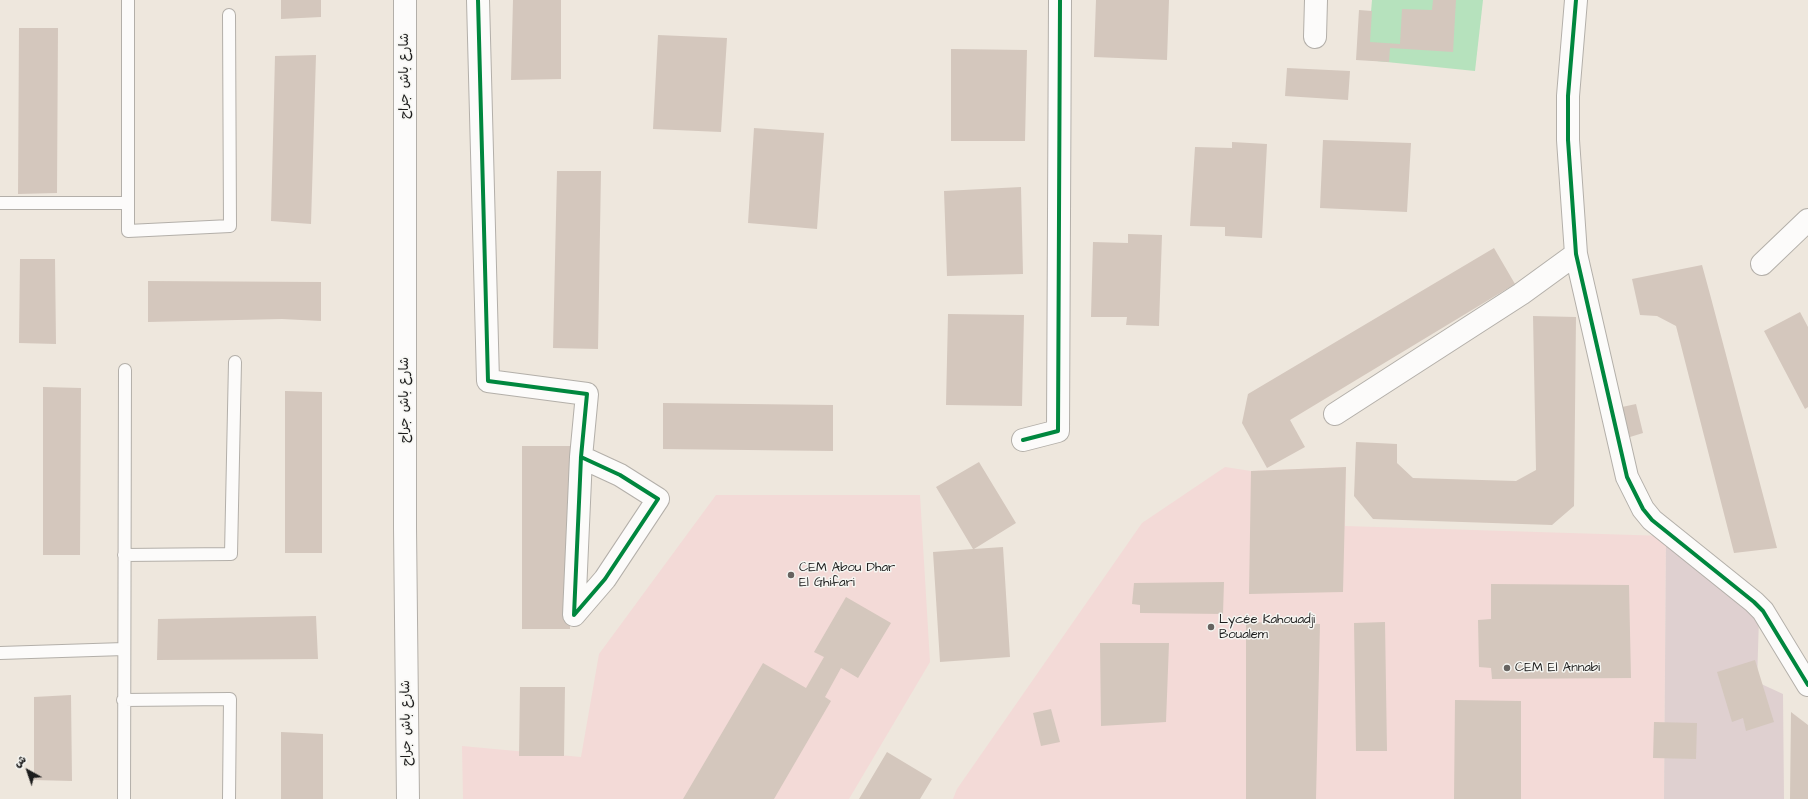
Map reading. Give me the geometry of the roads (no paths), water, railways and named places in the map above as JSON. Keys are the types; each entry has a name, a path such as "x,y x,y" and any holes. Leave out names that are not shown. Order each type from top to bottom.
{"street":[{"name":"شارع باش جراح","path":"405,0 405,528 408,799"},
{"path":"478,0 488,381 587,394 581,457 574,615 605,579 658,500 620,475 581,457"},
{"path":"1023,440 1058,431 1060,0"},
{"path":"1315,37 1316,0"},
{"path":"1576,0 1568,96 1568,140 1576,254 1627,476 1633,492 1643,509 1652,520 1754,602 1763,611 1808,685"},
{"path":"1762,264 1808,220"},
{"path":"1335,414 1521,294 1576,254"}],"lane":[{"path":"128,0 128,231 230,226 228,15"},
{"path":"0,203 128,203"},
{"path":"124,555 231,554 235,362"},
{"path":"124,799 123,700 125,370"},
{"path":"0,653 124,649"},
{"path":"123,700 230,699 229,799"}],"place":[{"name":"CEM Abou Dhar El Ghifari","path":"791,575"},
{"name":"Lycée Kahouadji Boualem","path":"1211,627"},
{"name":"CEM El Annabi","path":"1507,668"}]}
